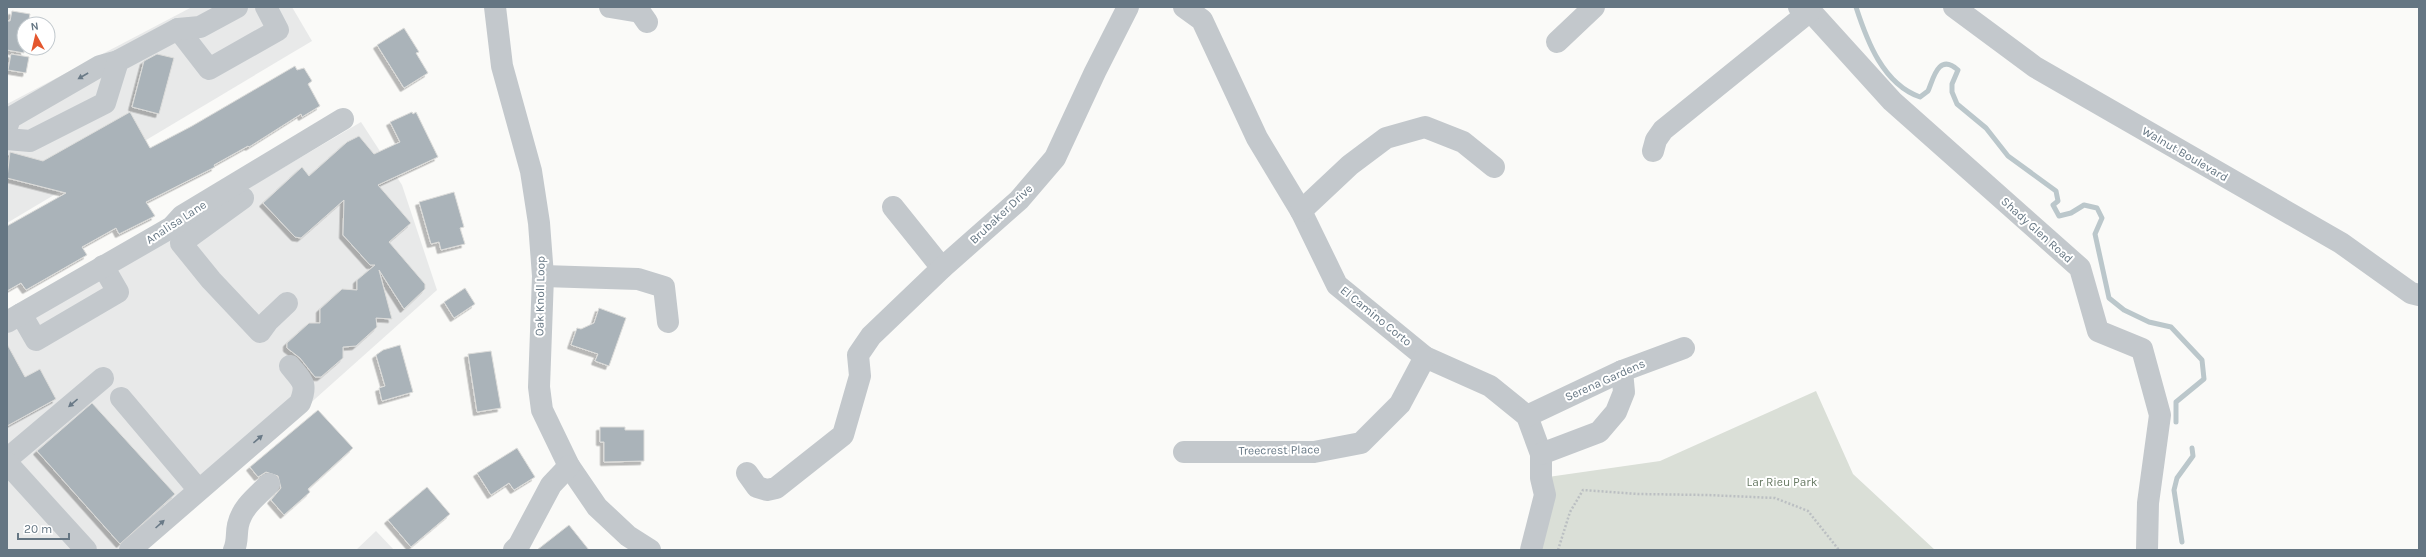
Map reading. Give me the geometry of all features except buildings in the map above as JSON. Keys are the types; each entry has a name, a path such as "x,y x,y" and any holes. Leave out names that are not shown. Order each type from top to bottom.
{"street":[{"path":"7,127 10,118 100,66 118,60 178,29 200,28 237,7"},
{"path":"178,29 209,69 278,30 266,7"},
{"name":"Oak Knoll Loop","path":"495,7 502,66 531,171 539,223 543,276 539,387 542,410 569,466 597,507 628,536 650,550"},
{"path":"610,7 640,12 647,22"},
{"name":"Brubaker Drive","path":"747,473 757,487 767,490 776,488 843,435 860,376 858,356 871,336 942,268 1019,200 1055,158 1095,72 1128,7"},
{"path":"1557,42 1594,7"},
{"name":"Walnut Boulevard","path":"1954,7 2035,67 2341,243 2411,293 2419,295"},
{"name":"El Camino Corto","path":"1187,8 1202,20 1257,138 1301,211 1337,285 1425,356 1490,386 1527,416"},
{"path":"1653,151 1656,140 1663,130 1804,10"},
{"name":"Shady Glen Road","path":"1804,10 1814,15 1892,101 2080,268 2098,331 2142,349 2160,415 2148,503 2147,550"},
{"path":"7,139 30,141 106,103 118,60"},
{"name":"Analisa Lane","path":"14,318 172,227 182,216 343,119"},
{"path":"1301,211 1350,165 1386,138 1425,127 1463,142 1494,168"},
{"path":"243,198 181,243 211,280 260,332 268,321 287,303"},
{"path":"893,207 942,268"},
{"path":"14,318 36,340 118,292 103,266"},
{"path":"543,276 638,279 664,287 668,322"},
{"name":"Serena Gardens","path":"1527,416 1622,371 1684,348"},
{"name":"Treecrest Place","path":"1184,452 1314,452 1362,443 1400,404 1425,356"},
{"path":"130,550 198,489 300,403 305,390 302,381 290,366"},
{"path":"1541,454 1599,432 1616,412 1624,392 1622,371"},
{"path":"7,459 103,378"},
{"path":"121,398 198,489"},
{"path":"1527,416 1541,454 1541,478 1545,495 1531,550"},
{"path":"7,463 86,550"},
{"path":"514,550 519,545 551,485 569,466"},
{"path":"234,550 238,542 238,526 246,506 269,484"}],"path":[{"path":"1558,550 1570,512 1583,490 1638,494 1707,494 1775,498 1808,511 1839,550"}],"shaded area":[{"path":"192,7 292,7 312,41 7,223 7,104"},
{"path":"361,122 402,185 437,290 146,550 7,550 7,330"},
{"path":"376,531 394,550 356,550"}],"green space":[{"name":"Lar Rieu Park","path":"1816,391 1853,474 1935,550 1531,550 1541,478 1660,461"}],"waterway":[{"path":"1856,7 1871,47 1886,72 1896,82 1907,91 1920,97 1928,91 1937,70 1946,64 1951,65 1958,70 1952,84 1952,92 1957,104 1986,128 2008,156 2056,191 2058,201 2053,205 2059,216 2071,213 2084,205 2097,208 2102,218 2095,234 2109,298 2124,310 2149,322 2171,327 2202,360 2204,379 2176,402 2176,422"},
{"path":"2182,542 2174,490 2177,478 2193,456 2192,448"}]}
